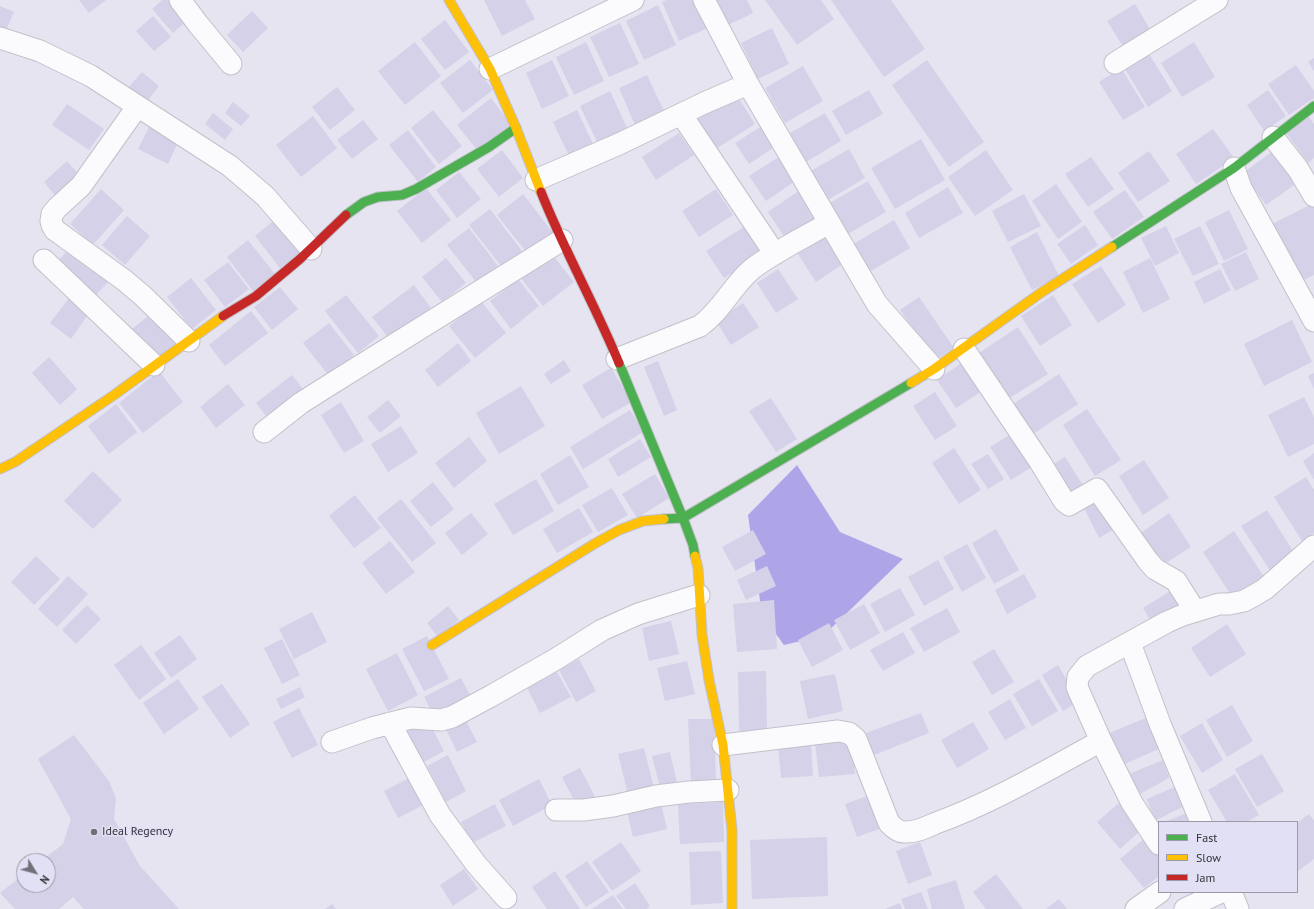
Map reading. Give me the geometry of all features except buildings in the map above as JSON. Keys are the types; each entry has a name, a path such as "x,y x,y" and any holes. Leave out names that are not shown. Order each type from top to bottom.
{"street":[{"path":"180,0 231,64"},
{"path":"449,0 490,69 562,240 603,325 693,545 698,568 702,635 709,680 723,745 728,790 732,830 732,909"},
{"path":"490,69 633,0"},
{"path":"704,0 748,84 877,304 934,369"},
{"path":"1116,63 1216,0"},
{"path":"0,38 40,51 91,76 230,166 265,196 311,249"},
{"path":"536,180 619,144 748,84"},
{"path":"432,645 587,548 619,530 643,521 683,518 934,369 1042,292 1234,168 1314,106"},
{"path":"137,107 81,186 52,214 51,221 52,225 60,234 129,284 189,341"},
{"path":"681,114 775,254"},
{"path":"0,469 22,458 114,395 211,324 256,296 311,249 339,221 364,202 378,197 402,195 416,189 489,147 516,128"},
{"path":"1274,137 1298,169 1314,196"},
{"path":"1234,168 1241,188 1314,321"},
{"path":"617,359 700,326 709,320 719,310 742,280 752,270 775,254 829,223"},
{"path":"264,432 323,388 495,283 562,240"},
{"path":"44,260 154,365"},
{"path":"964,349 1040,462 1064,501 1069,505 1097,489 1148,561 1155,569 1176,581 1196,611"},
{"path":"1158,842 1132,803 1101,741 1077,687 1078,677 1087,666 1173,620 1219,604 1230,604 1244,601 1255,595 1265,589 1314,546"},
{"path":"332,742 390,723 411,718 441,720 452,717 550,663 602,630 638,614 699,594"},
{"path":"1130,642 1160,724 1201,821"},
{"path":"390,723 440,815 476,864 506,898"},
{"path":"723,745 838,731 849,733 856,739 862,751 889,823 903,832 913,832 963,813 1016,788 1101,741"},
{"path":"556,810 584,810 676,794 728,790"},
{"path":"1136,909 1159,893"},
{"path":"1187,902 1218,893"},
{"path":"1230,893 1238,909"}],"shaded area":[{"path":"797,465 840,532 903,559 823,636 784,645 762,615 748,515"}],"traffic: fast":[{"path":"1112,247 1234,168 1314,106"},
{"path":"346,215 364,202 378,197 402,195 416,189 489,147 516,128"},
{"path":"619,363 683,518 693,545 695,556"},
{"path":"664,519 683,518 911,383"}],"traffic: slow":[{"path":"449,0 490,69 516,128 541,192"},
{"path":"911,383 934,369 1042,292 1112,247"},
{"path":"0,469 15,462 114,395 223,316"},
{"path":"432,645 619,530 643,521 664,519"},
{"path":"695,556 698,568 702,635 709,680 723,745 732,830 732,909"}],"traffic: jam":[{"path":"541,192 619,363"},
{"path":"223,316 256,296 300,259 346,215"}],"place":[{"name":"Ideal Regency","path":"94,832"}]}
